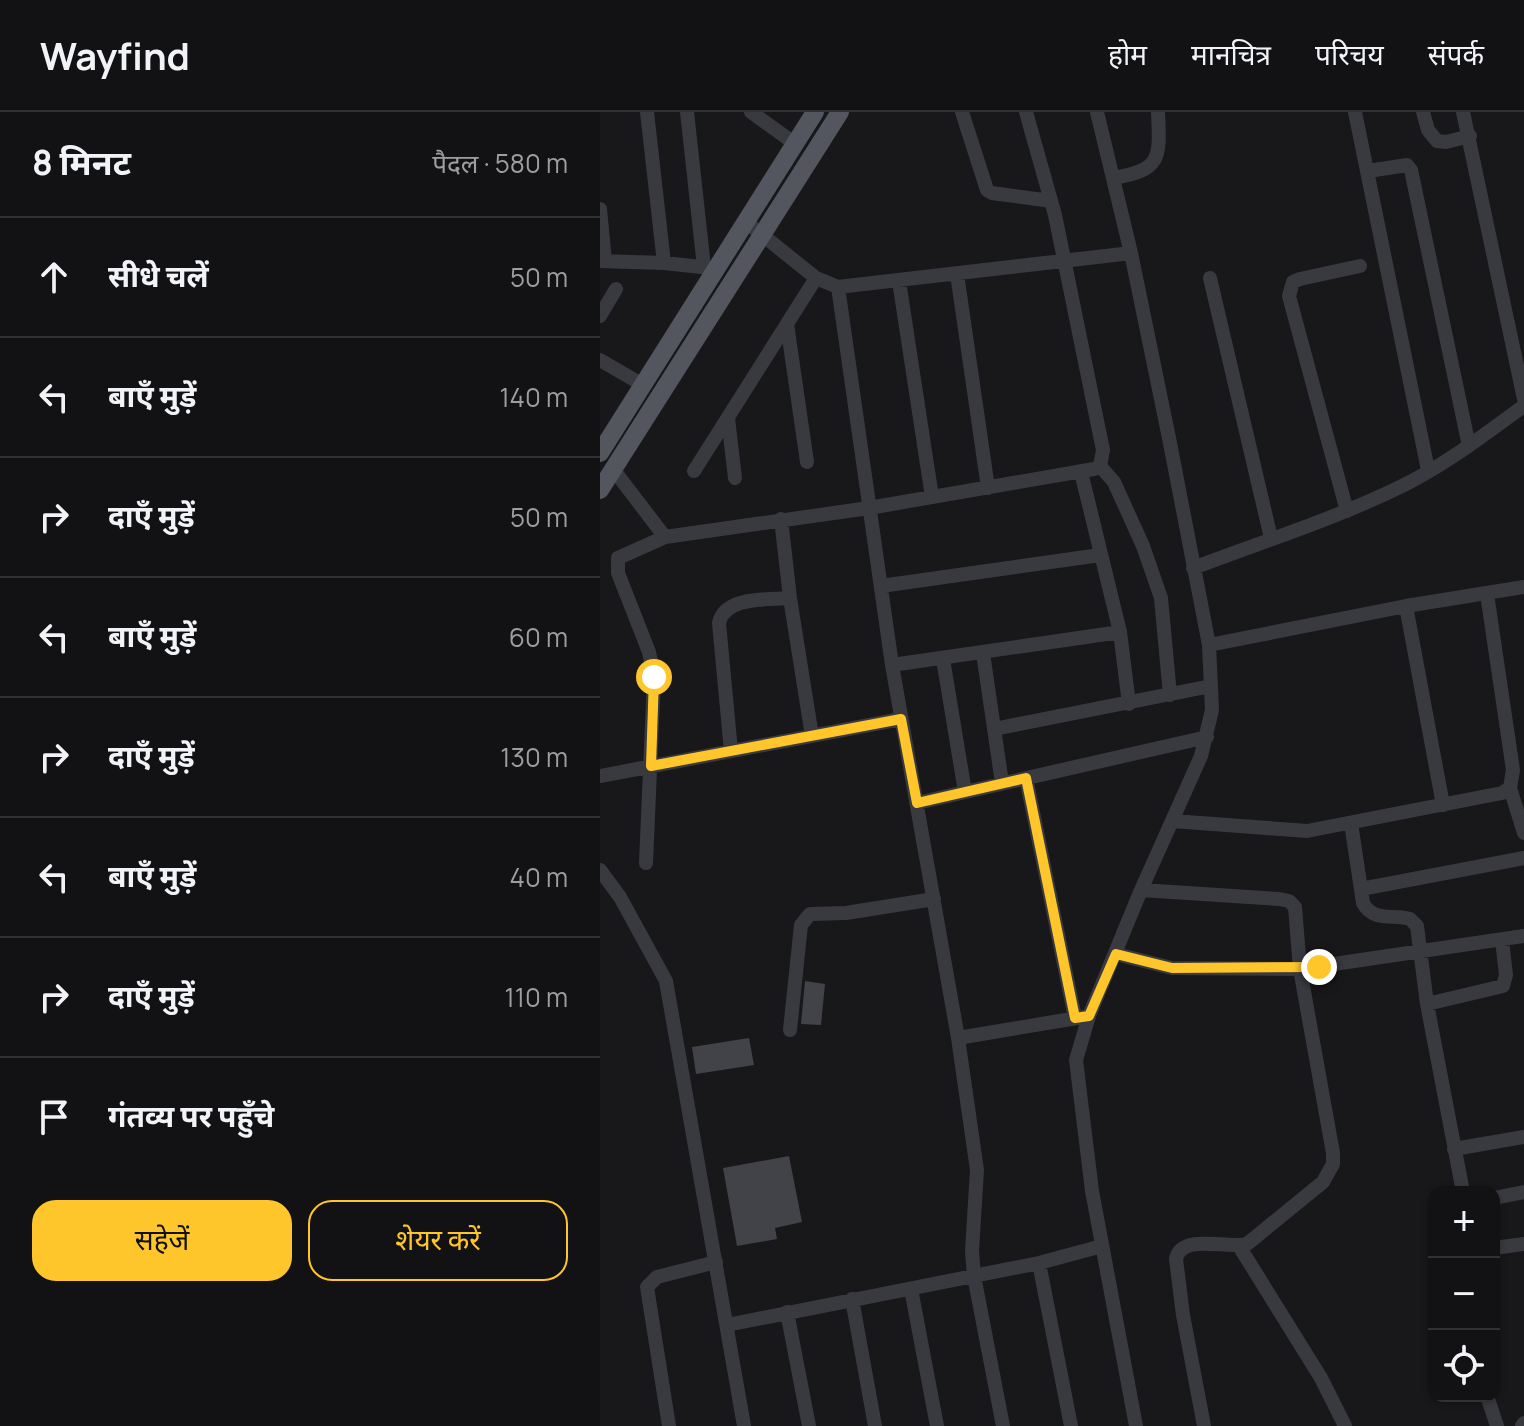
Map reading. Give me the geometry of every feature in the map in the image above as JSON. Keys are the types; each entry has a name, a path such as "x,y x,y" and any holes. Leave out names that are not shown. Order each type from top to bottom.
{"main road":[{"path":"600,453 710,268 745,221 815,112"},
{"path":"600,490 840,112"}],"street":[{"path":"647,112 664,263"},
{"path":"600,209 602,261 710,268 687,112"},
{"path":"751,112 794,143"},
{"path":"962,112 987,190 1051,201"},
{"path":"1026,112 1065,261 1103,450 1100,466"},
{"path":"1082,1017 1116,954 1173,821 1207,737 1212,710 1209,645 1131,253 1097,112"},
{"path":"1113,178 1140,173 1155,157 1159,144 1158,112"},
{"path":"1355,112 1428,470"},
{"path":"1423,112 1428,130 1437,141 1470,136"},
{"path":"1463,112 1524,399"},
{"path":"1368,171 1400,165 1407,165 1411,170 1469,446"},
{"path":"745,221 816,278 838,287 1131,253"},
{"path":"1347,511 1289,296 1293,282 1300,279 1360,266"},
{"path":"957,274 988,488"},
{"path":"694,471 816,278"},
{"path":"1210,278 1271,538"},
{"path":"899,281 932,497"},
{"path":"838,287 892,665 958,1038 978,1182 972,1251 974,1276 1003,1426"},
{"path":"600,316 616,289"},
{"path":"787,324 807,462"},
{"path":"600,360 643,385"},
{"path":"1193,568 1347,511 1408,483 1469,446 1524,406"},
{"path":"728,418 735,478"},
{"path":"646,863 654,677 649,652 616,565 618,558 665,537 869,508 1081,472 1100,466"},
{"path":"1100,466 1114,482 1143,546 1161,598 1170,695"},
{"path":"613,469 665,537"},
{"path":"1081,472 1120,632 1129,704"},
{"path":"781,519 812,736"},
{"path":"881,586 1100,555"},
{"path":"1209,645 1406,606 1524,587"},
{"path":"1487,594 1513,770 1510,788 1524,833"},
{"path":"731,751 719,623 721,612 739,603 790,598"},
{"path":"1406,606 1443,805"},
{"path":"892,665 1120,632"},
{"path":"983,653 1002,783"},
{"path":"943,659 965,792"},
{"path":"994,729 1211,686"},
{"path":"600,776 901,719"},
{"path":"917,803 1207,737"},
{"path":"1026,778 1082,1017 1076,1071 1102,1246 1136,1426"},
{"path":"1173,821 1293,831 1318,830 1502,793 1510,788"},
{"path":"1351,823 1367,912 1378,917 1410,919 1417,926 1427,1004 1462,1186"},
{"path":"1361,889 1524,858"},
{"path":"600,870 605,889 666,981 744,1426"},
{"path":"1141,890 1289,901 1295,907 1300,969 1333,1164 1323,1182 1254,1240 1239,1246 1191,1244 1177,1251 1183,1315 1204,1426"},
{"path":"790,1030 801,925 805,919 818,913 846,913 934,899"},
{"path":"1116,954 1172,968 1300,969 1524,936"},
{"path":"1427,1004 1503,986 1506,975 1502,940"},
{"path":"958,1038 1082,1017"},
{"path":"1454,1149 1524,1137"},
{"path":"1500,1197 1524,1192"},
{"path":"1500,1247 1524,1244"},
{"path":"727,1325 1039,1263 1102,1246"},
{"path":"1239,1246 1321,1378 1345,1426"},
{"path":"669,1426 647,1287 657,1277 716,1262"},
{"path":"1039,1263 1071,1426"},
{"path":"911,1289 937,1426"},
{"path":"852,1299 875,1426"},
{"path":"787,1312 809,1426"},
{"path":"1489,1402 1497,1426"}],"building":[{"path":"805,981 825,984 821,1025 801,1024"},
{"path":"749,1038 754,1065 696,1074 692,1047"},
{"path":"789,1156 802,1222 775,1228 777,1239 737,1246 723,1168"}],"route":[{"path":"654,677 651,766 901,719 917,803 1026,778 1075,1018 1089,1016 1116,954 1172,968 1319,967"}]}
